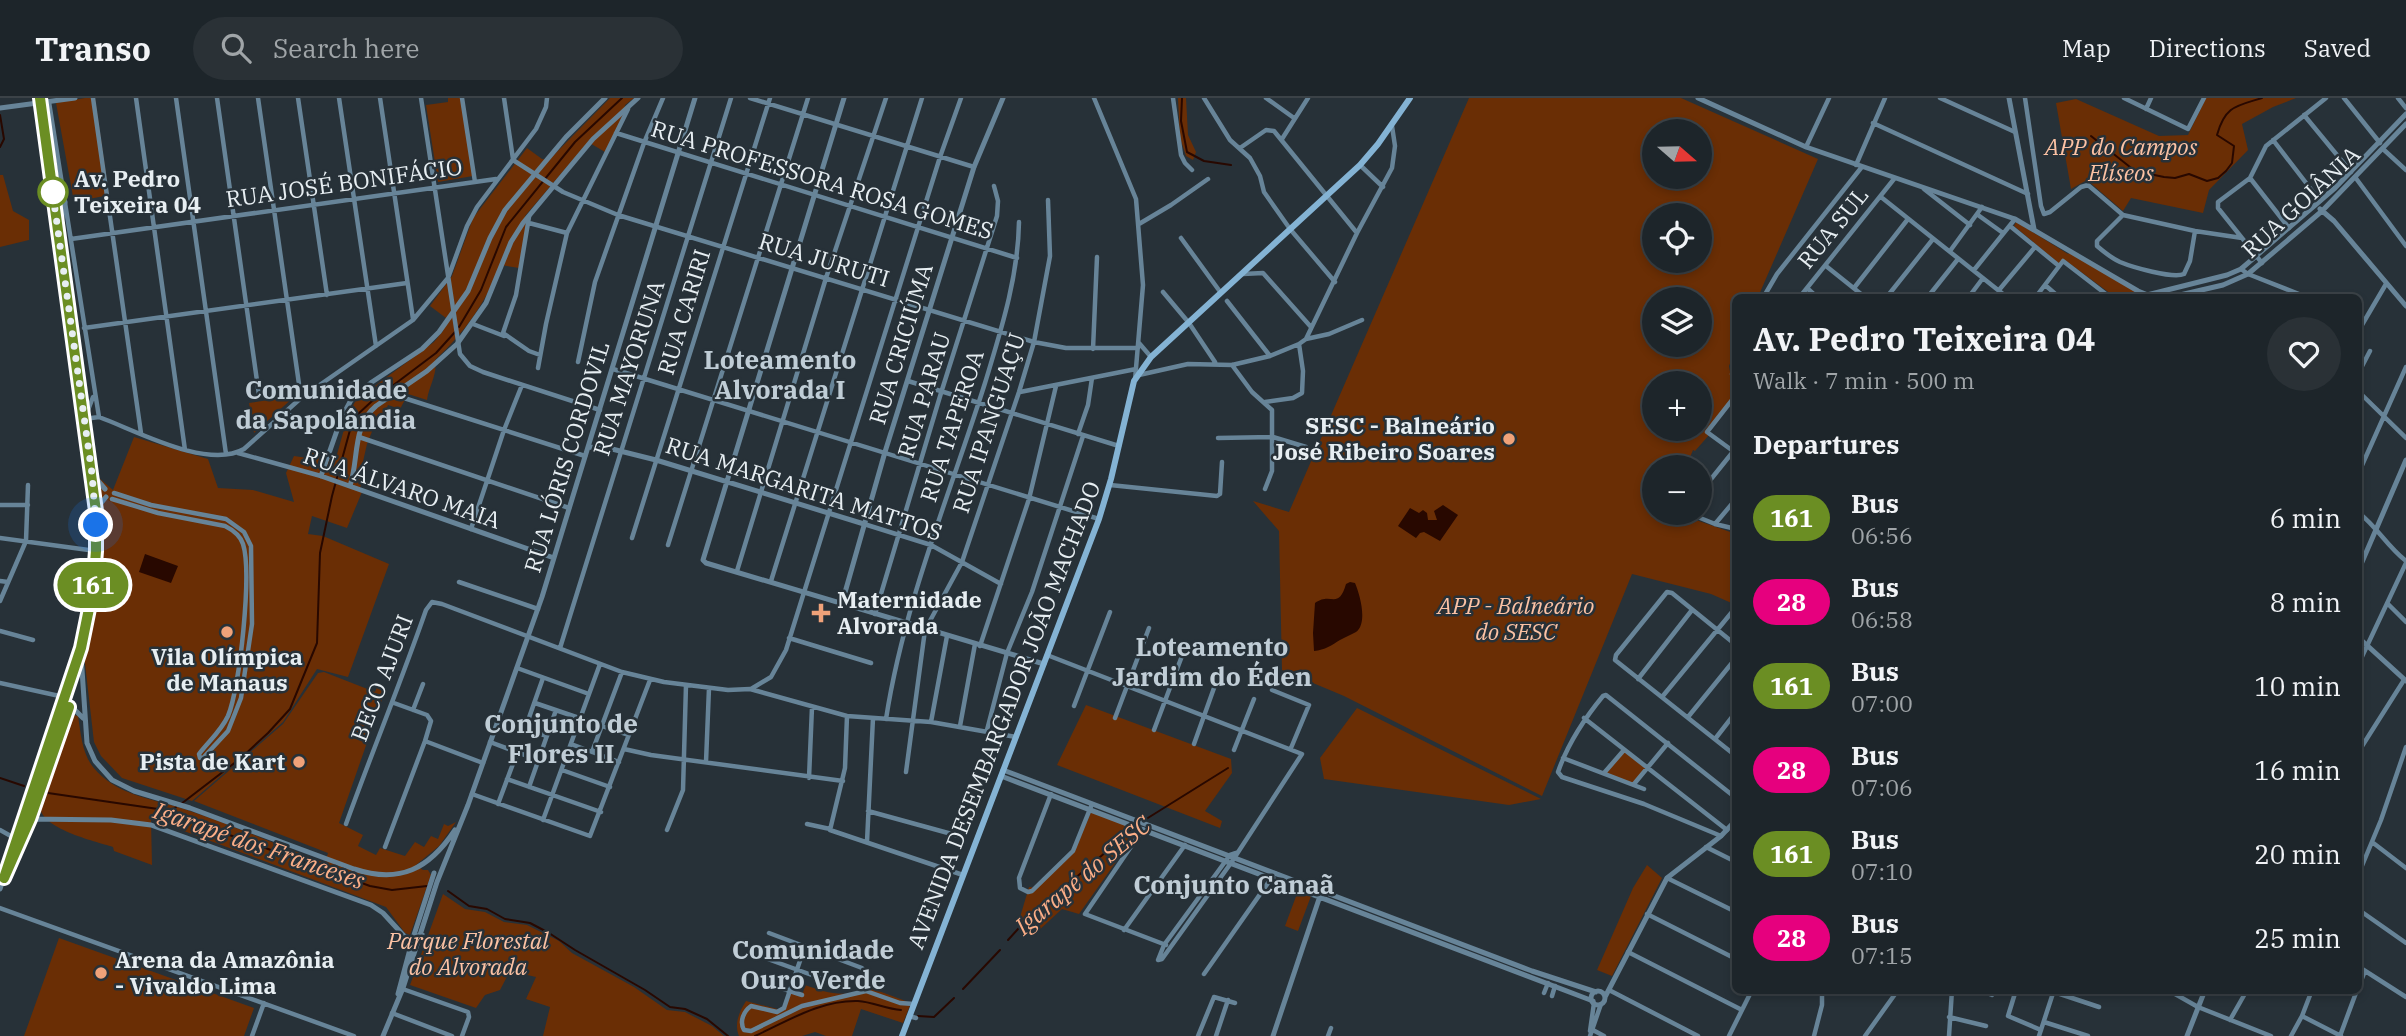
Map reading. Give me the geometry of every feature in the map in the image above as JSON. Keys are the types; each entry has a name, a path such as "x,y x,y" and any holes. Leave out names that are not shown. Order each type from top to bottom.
{"main road":[{"name":"AVENIDA DESEMBARGADOR JOÃO MACHADO","path":"902,1036 913,1017 914,1004 1099,519 1110,485 1136,375 1151,357 1360,164 1392,126 1410,98"}],"street":[{"path":"0,108 75,98"},
{"path":"93,98 141,434"},
{"path":"136,98 185,450"},
{"path":"176,98 226,454"},
{"path":"216,98 259,395"},
{"path":"258,98 301,398"},
{"path":"298,98 327,295"},
{"path":"339,98 376,346"},
{"path":"380,98 413,320"},
{"path":"421,98 453,316 462,358 474,369 600,410"},
{"path":"462,98 475,182"},
{"path":"504,98 513,160"},
{"path":"84,419 99,417 202,454 237,453 251,444 301,398 413,320 448,278 467,226 496,179 540,122 547,98"},
{"path":"321,476 341,419 351,400 372,382 422,349 453,316 474,280 497,224 566,137 605,98"},
{"path":"347,485 362,425 368,414 440,362 473,324 493,291 517,233 529,214 593,139 638,98"},
{"path":"578,362 595,282 644,143 663,98"},
{"name":"RUA LÓRIS CORDOVIL","path":"461,822 538,609 695,98"},
{"name":"RUA MAYORUNA","path":"559,648 732,98"},
{"path":"750,98 769,101 835,125 974,167"},
{"path":"668,545 808,98"},
{"path":"844,98 703,555 706,563 1044,664"},
{"path":"737,571 826,278 886,98"},
{"path":"771,581 922,98"},
{"path":"750,689 764,683 777,669 789,638 940,157 961,98"},
{"name":"RUA CRICIÚMA","path":"842,603 974,167 1003,98"},
{"path":"1094,98 1136,199 1143,285 1136,375"},
{"path":"1173,98 1181,155 1192,170"},
{"path":"1204,98 1230,140 1254,164 1264,192 1290,229 1335,282"},
{"path":"1266,98 1294,118"},
{"path":"1282,139 1308,98"},
{"path":"1698,98 1806,147 1858,167 2015,219 2142,294"},
{"path":"1806,147 1829,98"},
{"path":"1767,294 1777,274 1858,167 1885,98"},
{"path":"1940,98 2017,133"},
{"path":"2009,98 2034,229"},
{"path":"2025,98 2044,214 2085,184 2090,185 2123,215 2196,232 2242,239"},
{"path":"2124,98 2189,128 2204,98"},
{"path":"2146,109 2151,98"},
{"path":"2262,263 2221,212 2218,202 2250,178 2262,153 2273,140 2326,98"},
{"path":"2344,98 2382,146 2406,170"},
{"path":"2398,98 2406,108"},
{"path":"0,889 27,802 81,648 89,611 96,551 92,474 41,101"},
{"name":"RUA CARIRI","path":"632,538 769,101"},
{"path":"49,102 99,417"},
{"path":"538,368 567,233 629,106"},
{"path":"2337,190 2382,146 2406,114"},
{"path":"2304,115 2353,174 2406,246"},
{"path":"1873,123 2028,194"},
{"name":"RUA GOIÂNIA","path":"2382,146 2406,124"},
{"path":"1306,339 1357,233 1383,187 1395,157 1392,126"},
{"path":"1240,148 1269,129 1274,131 1357,233"},
{"name":"RUA PROFESSORA ROSA GOMES","path":"616,133 1017,258"},
{"path":"2273,140 2322,211 2334,221 2406,306"},
{"name":"RUA JURUTI","path":"513,160 551,185 618,215 1034,342 1066,348 1093,349 1138,345"},
{"path":"1360,164 1383,187"},
{"path":"2250,178 2289,228"},
{"name":"RUA JOSÉ BONIFÁCIO","path":"71,239 496,179"},
{"path":"1139,224 1208,179"},
{"name":"RUA SUL","path":"1810,292 1826,266 1894,179"},
{"name":"RUA PARAU","path":"875,614 997,216 998,201 994,186"},
{"path":"1924,189 1969,225"},
{"name":"RUA GOIÂNIA","path":"2158,294 2241,269 2337,190"},
{"name":"RUA GOIÂNIA","path":"2184,294 2223,285 2248,274 2322,211 2337,190"},
{"path":"1881,197 2004,294"},
{"name":"RUA IPANGUAÇU","path":"906,772 925,630 962,562 1034,342 1050,256 1048,200"},
{"path":"59,233 65,202"},
{"path":"1950,251 1982,207"},
{"path":"506,337 503,331 516,295 529,214"},
{"path":"1978,215 2003,233"},
{"path":"2123,215 2096,243 2122,263 2180,276 2188,267 2196,232"},
{"path":"1854,288 1908,219"},
{"path":"1974,270 2015,219"},
{"name":"RUA TAPEROA","path":"886,719 893,669 905,624 1000,331 1017,258 1019,222"},
{"path":"529,223 567,233"},
{"path":"2010,226 2035,247 2072,267 2106,294"},
{"path":"517,233 526,235"},
{"path":"1181,238 1221,293"},
{"path":"1889,294 1933,239"},
{"path":"1999,290 2035,247"},
{"path":"2038,294 2069,250"},
{"path":"1093,349 1097,257"},
{"path":"1930,294 1958,258"},
{"path":"1826,266 1861,294"},
{"path":"2241,269 2299,294"},
{"path":"1242,274 1258,271 1263,273 1311,327"},
{"path":"1971,294 1983,278"},
{"path":"84,328 407,283"},
{"path":"2362,324 2386,284"},
{"path":"2045,285 2055,294"},
{"path":"1163,292 1189,323 1215,363"},
{"path":"1227,301 1270,356"},
{"path":"1019,392 1092,378 1136,375 1188,364 1233,365 1270,356 1306,339 1329,334 1362,320"},
{"path":"473,324 540,355"},
{"path":"1265,402 1301,396 1304,387 1299,344"},
{"path":"1138,345 1151,357"},
{"path":"2362,366 2370,351"},
{"path":"1145,365 1149,372"},
{"path":"1233,365 1273,415 1272,471 1265,489"},
{"path":"2362,465 2406,367"},
{"path":"613,369 1099,519"},
{"path":"987,730 1007,653 1032,592 1059,507 1088,405 1092,378"},
{"path":"908,381 1119,446"},
{"path":"471,530 522,385"},
{"path":"960,726 978,645 1029,499 1056,386"},
{"path":"84,419 91,408 94,393"},
{"path":"396,393 404,398 585,456"},
{"path":"2362,395 2406,438"},
{"path":"1732,399 1708,430 1709,435 1732,448"},
{"path":"284,413 309,422"},
{"path":"359,437 569,508"},
{"path":"1218,438 1273,437 1306,447"},
{"name":"RUA MARGARITA MATTOS","path":"589,447 621,451 656,460 931,545 1001,584"},
{"name":"RUA ÁLVARO MAIA","path":"237,453 321,476 554,558"},
{"path":"1712,478 1732,454"},
{"path":"2362,561 2406,460"},
{"path":"1110,485 1217,496 1220,494 1222,462"},
{"path":"92,474 108,494"},
{"path":"0,601 26,541 28,485"},
{"path":"94,491 150,508 229,528 237,535 244,548 244,597 234,697 223,726 200,752 200,758 206,757 228,731 241,698 248,655 252,597 252,557 248,538 234,523 209,515 150,508"},
{"path":"96,511 108,494"},
{"path":"1715,524 1732,504"},
{"path":"0,505 27,505"},
{"path":"2362,515 2376,526 2391,549 2406,562 2362,656"},
{"path":"1712,523 1732,528"},
{"path":"0,538 96,551"},
{"path":"244,572 252,572"},
{"path":"0,582 8,583"},
{"path":"458,582 538,609"},
{"path":"1732,642 1672,593 1665,593 1616,655 1616,662 1732,753"},
{"path":"244,597 252,597"},
{"name":"BECO AJURI","path":"346,824 384,719 394,703 426,610 432,603 528,637"},
{"path":"2388,604 2406,622"},
{"path":"1638,679 1692,610"},
{"path":"1074,706 1110,612"},
{"path":"1662,697 1732,612"},
{"path":"1115,718 1149,628"},
{"path":"0,631 33,640"},
{"path":"931,722 947,636"},
{"path":"528,637 650,680 709,688 750,689 847,716 931,722 1016,737"},
{"path":"789,638 870,663"},
{"path":"2362,641 2405,681 2362,746"},
{"path":"81,648 84,720 90,752 106,774 127,788 191,808 365,873 390,875 421,866 439,852 461,822"},
{"path":"1154,730 1185,648"},
{"path":"240,654 248,655"},
{"path":"1047,654 1302,754 1167,946 1086,916 1086,910 1144,827"},
{"path":"1688,718 1732,663"},
{"path":"543,820 600,664"},
{"path":"517,668 589,694"},
{"path":"592,752 622,672"},
{"path":"525,729 543,678"},
{"path":"472,794 590,836 650,680"},
{"path":"0,682 64,697"},
{"path":"413,710 423,684"},
{"path":"667,830 684,790 686,685"},
{"path":"706,762 709,688"},
{"path":"1194,744 1214,688"},
{"path":"1272,690 1309,705 1291,748"},
{"path":"1721,836 1644,804 1562,777 1558,772 1584,718 1603,696 1608,696 1732,795"},
{"path":"234,697 241,698"},
{"path":"1234,751 1254,699"},
{"path":"385,847 425,741 430,718 394,703"},
{"path":"535,703 629,735"},
{"path":"60,710 69,707 79,712 84,720"},
{"path":"4,878 30,819 69,707"},
{"path":"809,778 812,707"},
{"path":"529,787 556,710"},
{"path":"830,829 843,781 847,716"},
{"path":"1715,739 1732,717"},
{"path":"867,842 873,718"},
{"path":"1584,718 1727,830"},
{"path":"498,720 547,736"},
{"path":"425,741 483,763"},
{"path":"490,742 538,760"},
{"path":"1634,784 1668,743"},
{"path":"571,744 619,762"},
{"path":"2362,866 2406,747"},
{"path":"624,748 685,760 843,781"},
{"path":"1604,774 1624,750"},
{"path":"498,804 517,753"},
{"path":"1563,758 1644,789"},
{"path":"2399,769 2406,775"},
{"path":"562,770 610,787"},
{"path":"1002,773 1321,894 1532,971 1603,993 1605,998"},
{"path":"507,779 601,812"},
{"path":"1052,792 1019,878 1020,888 1028,892 1073,850 1091,807"},
{"path":"27,802 33,810"},
{"path":"869,811 960,836"},
{"path":"30,819 111,820 151,825 371,905 388,918 402,936 413,938 422,934"},
{"path":"401,988 413,938 461,822"},
{"path":"807,824 830,829 832,832 963,875"},
{"path":"1596,1003 1605,998 1667,878 1732,825"},
{"path":"0,830 16,839"},
{"path":"2372,842 2406,868"},
{"path":"1124,930 1186,843"},
{"path":"1706,847 1732,860"},
{"path":"421,866 428,867 437,882"},
{"path":"383,1036 422,934 434,873"},
{"path":"1204,974 1273,876"},
{"path":"1667,878 1732,910"},
{"path":"1321,894 1596,1003"},
{"path":"1273,1036 1321,894"},
{"path":"0,908 354,1036"},
{"path":"2362,912 2406,943"},
{"path":"1647,914 1732,957"},
{"path":"769,933 862,968 865,971 866,992"},
{"path":"805,946 784,1007 777,1012 751,1006 746,1009 743,1027 747,1031 821,1000 866,992 900,1003 914,1004"},
{"path":"1628,952 1742,1010"},
{"path":"765,958 831,982"},
{"path":"2362,969 2406,997"},
{"path":"2362,978 2365,971"},
{"path":"1604,1036 1591,1032 1596,1003 1592,997 1614,979"},
{"path":"756,980 802,995"},
{"path":"1544,993 1548,983"},
{"path":"1552,996 1555,986"},
{"path":"401,988 467,1011 469,1017 462,1036"},
{"path":"1609,990 1698,1036"},
{"path":"1729,1036 1750,994"},
{"path":"1814,1036 1822,994"},
{"path":"1865,1036 1895,994"},
{"path":"1950,1036 1952,994"},
{"path":"2015,994 2008,1016 2041,1030"},
{"path":"2039,1036 2053,994"},
{"path":"2062,994 2099,1007"},
{"path":"2175,994 2198,1007 2272,1036"},
{"path":"2187,1036 2203,994"},
{"path":"2230,1020 2245,994"},
{"path":"2291,1036 2310,994"},
{"path":"2302,1016 2340,1036 2356,994"},
{"path":"1198,1036 1214,997 1235,1003"},
{"path":"1216,1036 1228,1000"},
{"path":"252,1036 264,1003"},
{"path":"784,1007 788,1013"},
{"path":"392,1013 452,1036"},
{"path":"1949,1017 1986,1026"},
{"path":"2044,1022 2088,1036"},
{"path":"1328,1036 1331,1028"}],"green space":[{"path":"95,98 109,195 74,202 56,103"},
{"path":"448,98 461,98 473,176 438,182 426,105 448,102"},
{"name":"Vila Olímpica de Manaus","path":"610,98 634,98 625,105 624,115 605,152 588,142 525,216 529,222 519,268 501,265 474,316 435,360 427,400 408,394 400,409 388,405 384,414 379,414 362,466 366,469 359,491 362,492 347,528 312,516 308,534 323,536 389,564 348,677 317,669 283,722 192,801 122,778 101,756 94,742 84,655 95,609 101,553 98,477 113,490 134,437 208,459 218,488 253,490 294,502 286,473 294,456 307,458 309,451 336,458 348,415 356,400 434,342 443,331 446,318 430,306 452,276 473,218 527,148 542,159 549,160"},
{"path":"1178,98 1186,98 1188,135 1196,152 1193,160 1186,156 1180,138"},
{"name":"SESC - Balneário José Ribeiro Soares","path":"1469,98 1681,98 1818,159 1759,294 1732,294 1732,359 1729,366 1732,400 1712,425 1712,371 1642,371 1642,441 1704,441 1691,455 1642,455 1642,525 1710,525 1732,533 1732,603 1711,594 1632,574 1542,796 1344,696 1282,670 1279,531 1253,501 1289,512"},
{"name":"APP do Campos Elíseos","path":"2206,98 2296,98 2242,124 2248,150 2209,190 2203,213 2131,198 2123,211 2087,180 2071,189 2056,103 2076,99 2159,136 2188,135"},
{"path":"0,175 3,175 13,211 29,220 29,240 0,247"},
{"path":"2016,222 2140,294 2111,294 2065,260 2061,265 2014,226"},
{"path":"295,396 254,433 249,403"},
{"path":"324,672 375,692 378,685 386,688 339,823 363,835 358,846 376,855 380,848 405,856 415,842 424,847 431,836 438,839 444,824 448,826 456,822 439,846 416,865 428,870 431,875 410,935 405,933 386,907 168,825 151,820 152,865 114,851 113,847 57,827 41,812 40,804 70,717 74,715 78,716 82,743 89,762 102,777 113,784 135,795 184,809 325,863 328,853 194,801 283,724 318,673"},
{"path":"1086,705 1231,759 1232,773 1205,811 1222,821 1220,828 1057,765"},
{"path":"1357,708 1541,799 1509,805 1324,779 1320,758"},
{"path":"1624,750 1648,767 1634,784 1604,773"},
{"path":"1092,810 1140,828 1079,914 1062,909 1036,933 1018,924 1029,887 1037,888 1075,850"},
{"path":"1647,865 1662,878 1612,976 1597,970 1633,888"},
{"path":"1298,891 1311,896 1298,931 1285,926"},
{"name":"Parque Florestal do Alvorada","path":"443,894 465,909 485,912 504,922 527,925 559,941 572,953 634,987 667,1010 685,1012 712,1026 724,1036 543,1036 550,1007 526,999 536,977 510,971 500,990 485,995 476,1008 410,985"},
{"name":"Arena da Amazônia - Vivaldo Lima","path":"59,938 254,1008 244,1036 24,1036"},
{"path":"805,985 844,994 868,987 911,1003 903,1023 861,1009 852,1036 826,1036 815,1032 802,1036 739,1036 738,1018 746,1001 781,1010 791,990 803,993"}],"shaded area":[{"path":"1443,505 1458,515 1440,541 1424,532 1416,538 1398,526 1410,508 1419,513 1423,510 1427,513 1428,520 1437,520 1434,511"},
{"path":"145,554 178,566 171,583 139,572"},
{"path":"1350,582 1355,583 1361,601 1360,628 1322,650 1314,651 1315,603 1325,599 1337,599"}],"waterway":[{"path":"459,327 481,290 506,227 575,142 622,98"},
{"path":"1182,98 1181,121 1187,152 1204,161 1231,165"},
{"path":"2091,136 2135,171 2175,178 2189,174 2207,181 2218,178 2232,163 2234,146 2217,135 2224,118 2238,106 2262,98"},
{"path":"0,115 4,139 0,147"},
{"path":"181,804 241,758 290,709 317,643 320,553 350,430 357,415 436,353 455,332"},
{"name":"Igarapé do SESC","path":"1143,821 1228,768"},
{"name":"Igarapé dos Franceses","path":"0,778 24,786"},
{"name":"Igarapé dos Franceses","path":"48,793 158,809 370,886 392,890 427,886"},
{"path":"169,813 176,807"},
{"name":"Igarapé do SESC","path":"1008,940 1027,919 1133,829"},
{"name":"Igarapé dos Franceses","path":"448,891 469,906 487,909 505,919 530,923 670,1007 685,1009 707,1019 728,1036"},
{"name":"Igarapé do SESC","path":"963,989 1000,950"},
{"name":"Igarapé do SESC","path":"918,1016 934,1017 954,998"},
{"name":"Igarapé do SESC","path":"755,1036 805,1012 831,1004 858,1001 901,1010"}],"bus line":[{"name":"161","path":"40,98 92,474 96,551 93,589 81,648 27,802 4,878 30,819 69,707"}],"place":[{"name":"Av. Pedro Teixeira 04","path":"53,192"},
{"name":"SESC - Balneário José Ribeiro Soares","path":"1509,439"},
{"name":"Maternidade Alvorada","path":"821,613"},
{"name":"Vila Olímpica de Manaus","path":"227,632"},
{"name":"Pista de Kart","path":"299,762"},
{"name":"Arena da Amazônia - Vivaldo Lima","path":"101,973"}],"district":[{"name":"Loteamento Alvorada I","path":"780,375"},
{"name":"Comunidade da Sapolândia","path":"326,405"},
{"name":"Loteamento Jardim do Éden","path":"1212,662"},
{"name":"Conjunto de Flores II","path":"561,739"},
{"name":"Conjunto Canaã","path":"1234,885"},
{"name":"Comunidade Ouro Verde","path":"813,965"}],"route":[{"path":"53,192 52,188 92,474 96,525"}],"park label":[{"name":"APP - Balneário do SESC","path":"1516,619"}]}
